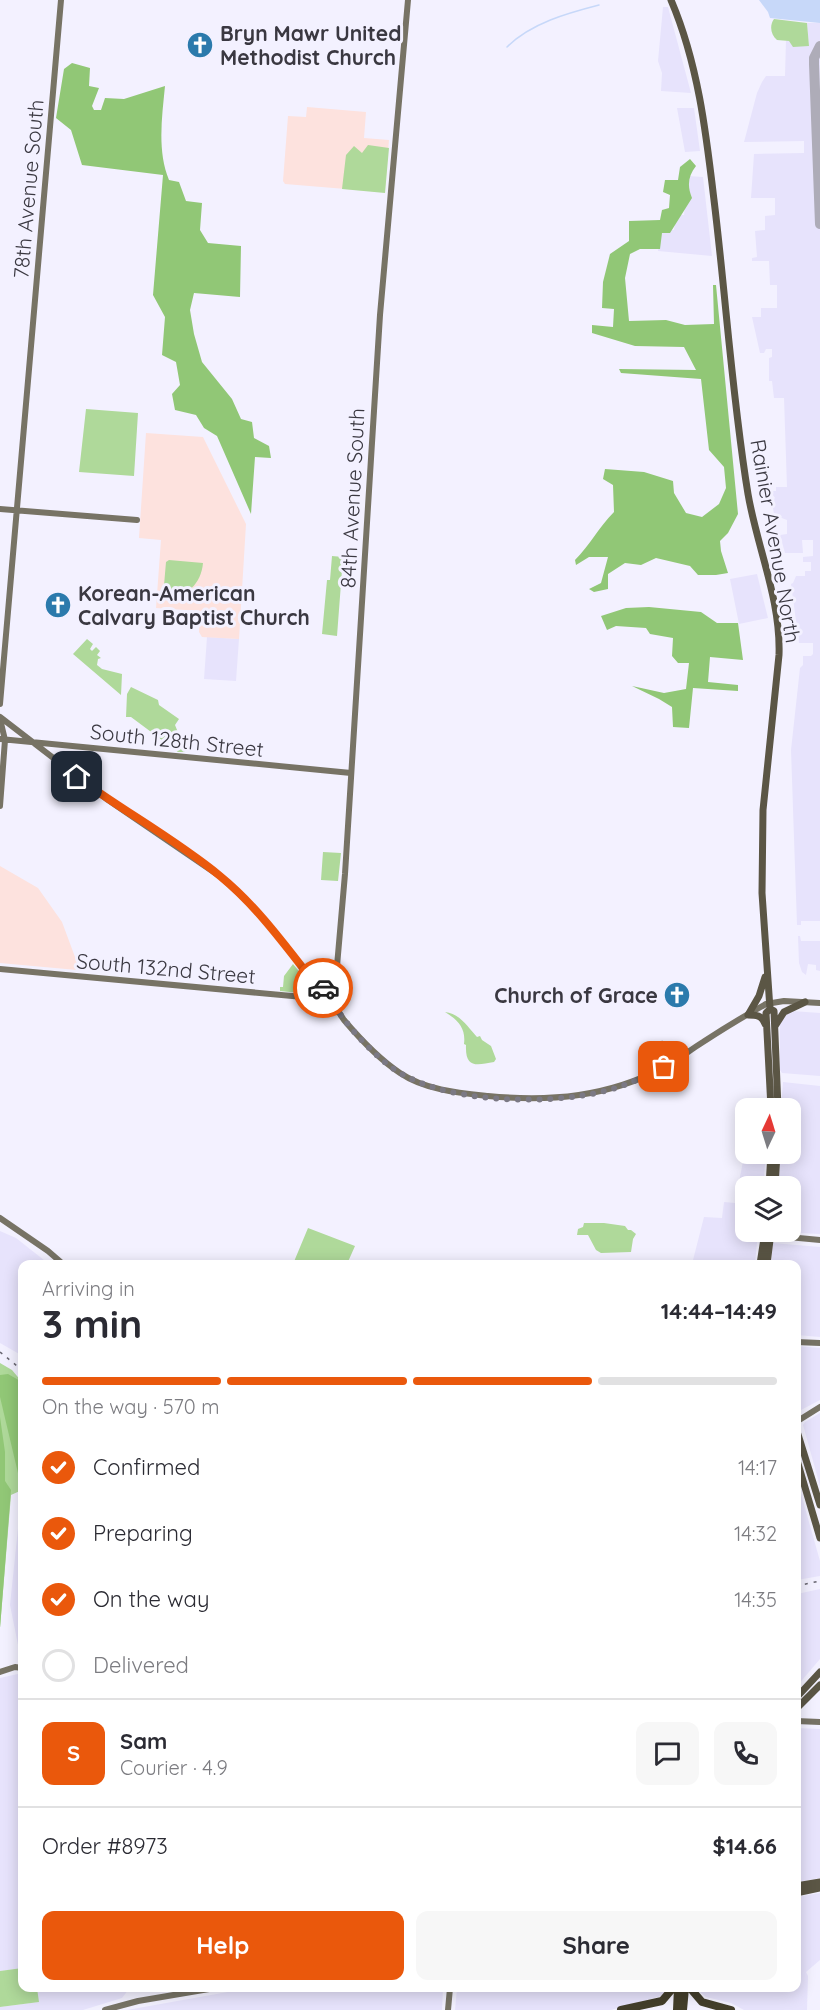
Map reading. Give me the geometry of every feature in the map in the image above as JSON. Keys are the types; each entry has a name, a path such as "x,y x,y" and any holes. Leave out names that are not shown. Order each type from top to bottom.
{"highway":[{"path":"621,2010 662,2001 670,1992"},
{"path":"677,2010 678,1992"},
{"path":"683,2010 685,1992"},
{"path":"693,1992 702,2002 731,2010"}],"main road":[{"name":"Rainier Avenue North","path":"671,0 685,39 700,99 722,264 748,494 772,595 779,639 763,802 762,880 769,1006 766,1013 770,1026"},
{"path":"767,971 759,996 748,1015 761,1017 770,1026 777,1098"},
{"path":"771,1098 770,1026 784,1012 805,1002"},
{"path":"761,1260 766,1242"},
{"path":"767,1260 768,1242"},
{"path":"801,1444 820,1505"},
{"path":"801,1474 820,1538"},
{"path":"801,1693 820,1672"},
{"path":"801,1704 820,1685"},
{"path":"801,1885 820,1881"},
{"path":"801,1892 818,1889"}],"street":[{"name":"78th Avenue South","path":"0,704 61,0"},
{"name":"84th Avenue South","path":"348,995 340,985 337,972 380,315 408,0"},
{"path":"0,509 136,520"},
{"path":"0,718 2,740 0,806"},
{"path":"0,718 108,800 221,877 273,930 317,986 322,997 329,999 366,1044 387,1064 403,1075 431,1087 471,1095 525,1100 572,1097 624,1085 664,1067 748,1015 769,1006 784,1001 820,1004"},
{"name":"South 128th Street","path":"2,740 351,773"},
{"path":"58,762 57,753 63,746"},
{"name":"South 132nd Street","path":"0,969 329,999"},
{"path":"311,998 339,1013"},
{"path":"662,1044 669,1052 684,1054"},
{"path":"0,1220 58,1260"},
{"path":"801,1237 820,1240"},
{"path":"801,1342 820,1343"},
{"path":"801,1419 820,1407"},
{"path":"0,1672 18,1667"},
{"path":"801,1718 805,1721"},
{"path":"801,1721 820,1722"},
{"path":"105,2010 138,2001 191,1992"},
{"path":"448,2010 450,1992"}],"shaded area":[{"path":"663,7 668,7 691,93 661,91 662,73 658,61"},
{"path":"807,23 820,23 820,921 801,921 801,925 797,925 791,750 800,668 803,665 803,656 813,654 813,643 799,643 791,584 796,576 805,576 805,571 811,571 811,562 803,562 803,557 813,556 813,540 802,540 803,553 785,553 780,535 787,534 787,520 774,515 772,501 775,498 770,491 776,491 776,487 787,487 784,398 774,398 772,381 769,381 769,358 772,357 772,349 766,349 764,353 760,353 752,317 761,317 761,308 777,308 777,285 770,285 769,261 752,261 752,258 757,257 755,231 765,230 765,216 775,215 775,198 751,198 754,154 804,153 804,141 744,142 762,82 766,76 785,76 786,40 809,46"},
{"path":"307,107 366,112 364,138 389,140 385,189 382,192 285,184 283,181 288,116 306,117"},
{"path":"677,108 694,108 700,151 685,152"},
{"path":"688,176 703,177 712,256 658,251 661,229 674,230 676,215 684,215"},
{"path":"146,433 203,437 246,524 239,639 202,637 199,632 200,611 156,608 161,540 139,538"},
{"path":"757,574 768,618 739,624 730,579"},
{"path":"207,637 239,639 236,681 204,679"},
{"path":"0,866 38,888 62,922 78,965 77,970 0,963"},
{"path":"798,936 801,941 820,941 820,971 816,970 816,965 808,964 806,975 802,972 799,963"},
{"path":"792,1011 820,1013 820,1076 782,1073 780,1070 780,1023 784,1016"},
{"path":"783,1082 820,1086 820,1234 801,1233 801,1176 779,1176 780,1164 801,1164 801,1098 782,1098"},
{"path":"742,1164 765,1164 764,1176 740,1176"},
{"path":"724,1202 735,1203 735,1242 757,1242 755,1260 693,1260 704,1217 722,1218"},
{"path":"0,1231 16,1238 44,1260 18,1260 18,1353 0,1343"},
{"path":"773,1243 820,1247 820,1337 801,1335 801,1260 771,1260"},
{"path":"801,1346 820,1348 820,1400 801,1410"},
{"path":"820,1413 820,1486 803,1425"},
{"path":"801,1494 820,1561 820,1576 801,1579"},
{"path":"18,1528 18,1645 10,1605"},
{"path":"820,1589 820,1659 801,1681 801,1593"},
{"path":"18,1674 18,1969 0,1971 0,1678"},
{"path":"801,1728 820,1729 820,1878 801,1881"},
{"path":"820,1893 820,1960 806,1972 808,1976 807,2010 744,2010 731,2003 706,1997 700,1992 801,1992 801,1896"},
{"path":"37,1992 127,1992 122,1998 83,2010 0,2010 0,2007 38,2002"},
{"path":"228,1992 443,1992 442,2010 127,2010"},
{"path":"457,1992 665,1992 661,1996 611,2010 455,2010"}],"green space":[{"path":"774,19 807,23 809,46 793,47 789,41 777,40 771,30"},
{"path":"72,63 90,68 89,86 99,88 92,106 94,110 101,110 105,98 124,99 165,86 162,146 169,180 179,182 186,201 202,203 200,230 208,243 241,246 240,297 194,293 190,310 202,362 232,399 241,419 252,422 254,438 269,446 271,458 255,457 251,514 217,436 204,428 196,415 175,410 172,394 180,385 176,362 162,355 165,317 153,295 163,175 82,165 71,130 56,118 64,69"},
{"path":"368,145 389,148 385,193 342,189 346,155 354,146 362,153"},
{"path":"690,159 696,166 689,181 692,198 670,233 662,233 660,249 640,249 630,254 625,278 629,321 666,320 685,325 714,324 713,285 716,285 738,514 728,533 720,541 728,573 698,575 690,566 656,558 641,565 625,563 608,574 608,589 594,592 589,589 601,583 608,557 589,557 576,565 575,560 614,512 613,485 603,479 605,469 644,472 673,481 674,493 686,513 702,517 719,504 726,488 724,467 709,450 701,379 621,373 619,369 696,370 684,347 635,346 592,333 592,325 613,327 614,309 602,308 603,282 610,254 629,241 629,221 660,220 662,210 669,208 670,195 663,192 665,180 678,180 680,167"},
{"path":"86,409 138,413 134,476 79,472"},
{"path":"332,556 343,557 337,636 322,634 327,580 330,580"},
{"path":"169,560 203,563 202,571 191,589 179,595 163,597 166,562"},
{"path":"649,607 701,612 717,623 738,623 743,660 710,657 708,682 738,685 738,691 693,688 689,728 673,727 672,707 632,686 664,693 686,689 689,663 678,663 672,656 673,638 650,634 646,628 616,626 607,630 601,616 626,608"},
{"path":"87,639 93,644 90,649 92,651 96,647 100,651 97,655 101,658 98,659 97,665 102,669 122,674 121,695 73,654"},
{"path":"131,687 158,700 159,705 179,719 175,725 186,752 178,752 131,717 126,717 127,694"},
{"path":"323,852 341,853 338,881 321,880"},
{"path":"293,964 318,995 280,991 280,987 283,987 284,976"},
{"path":"445,1012 459,1018 477,1037 480,1036 491,1046 496,1059 494,1062 473,1064 470,1062 462,1029 454,1018"},
{"path":"584,1223 625,1226 636,1234 631,1252 601,1253 596,1250 588,1235 577,1235 578,1229 583,1227"},
{"path":"308,1228 355,1246 349,1260 295,1260"},
{"path":"0,1363 12,1370 18,1377 18,1492 11,1495 0,1628"},
{"path":"8,1374 18,1380 18,1473 0,1397 0,1375"},
{"path":"0,1417 5,1452 5,1481 11,1490 0,1628"},
{"path":"18,1969 18,1992 38,1992 39,2002 0,2007 0,1971"}],"water":[{"path":"759,0 820,0 820,23 770,18"}],"waterway":[{"path":"507,47 538,25 599,5"}],"taxiway":[{"path":"820,46 814,58 820,224"}],"railway":[{"path":"0,1352 18,1367"},
{"path":"801,1585 820,1581"}],"way so far":[{"path":"323,988 343,1018 387,1064 403,1075 431,1087 471,1095 525,1100 550,1099 604,1091 624,1085 664,1067"}],"place":[{"name":"Bryn Mawr United Methodist Church","path":"200,45"},
{"name":"Korean-American Calvary Baptist Church","path":"58,605"},
{"name":"Church of Grace","path":"677,995"}],"route":[{"path":"77,777 221,877 273,930 317,986 323,988"}]}
